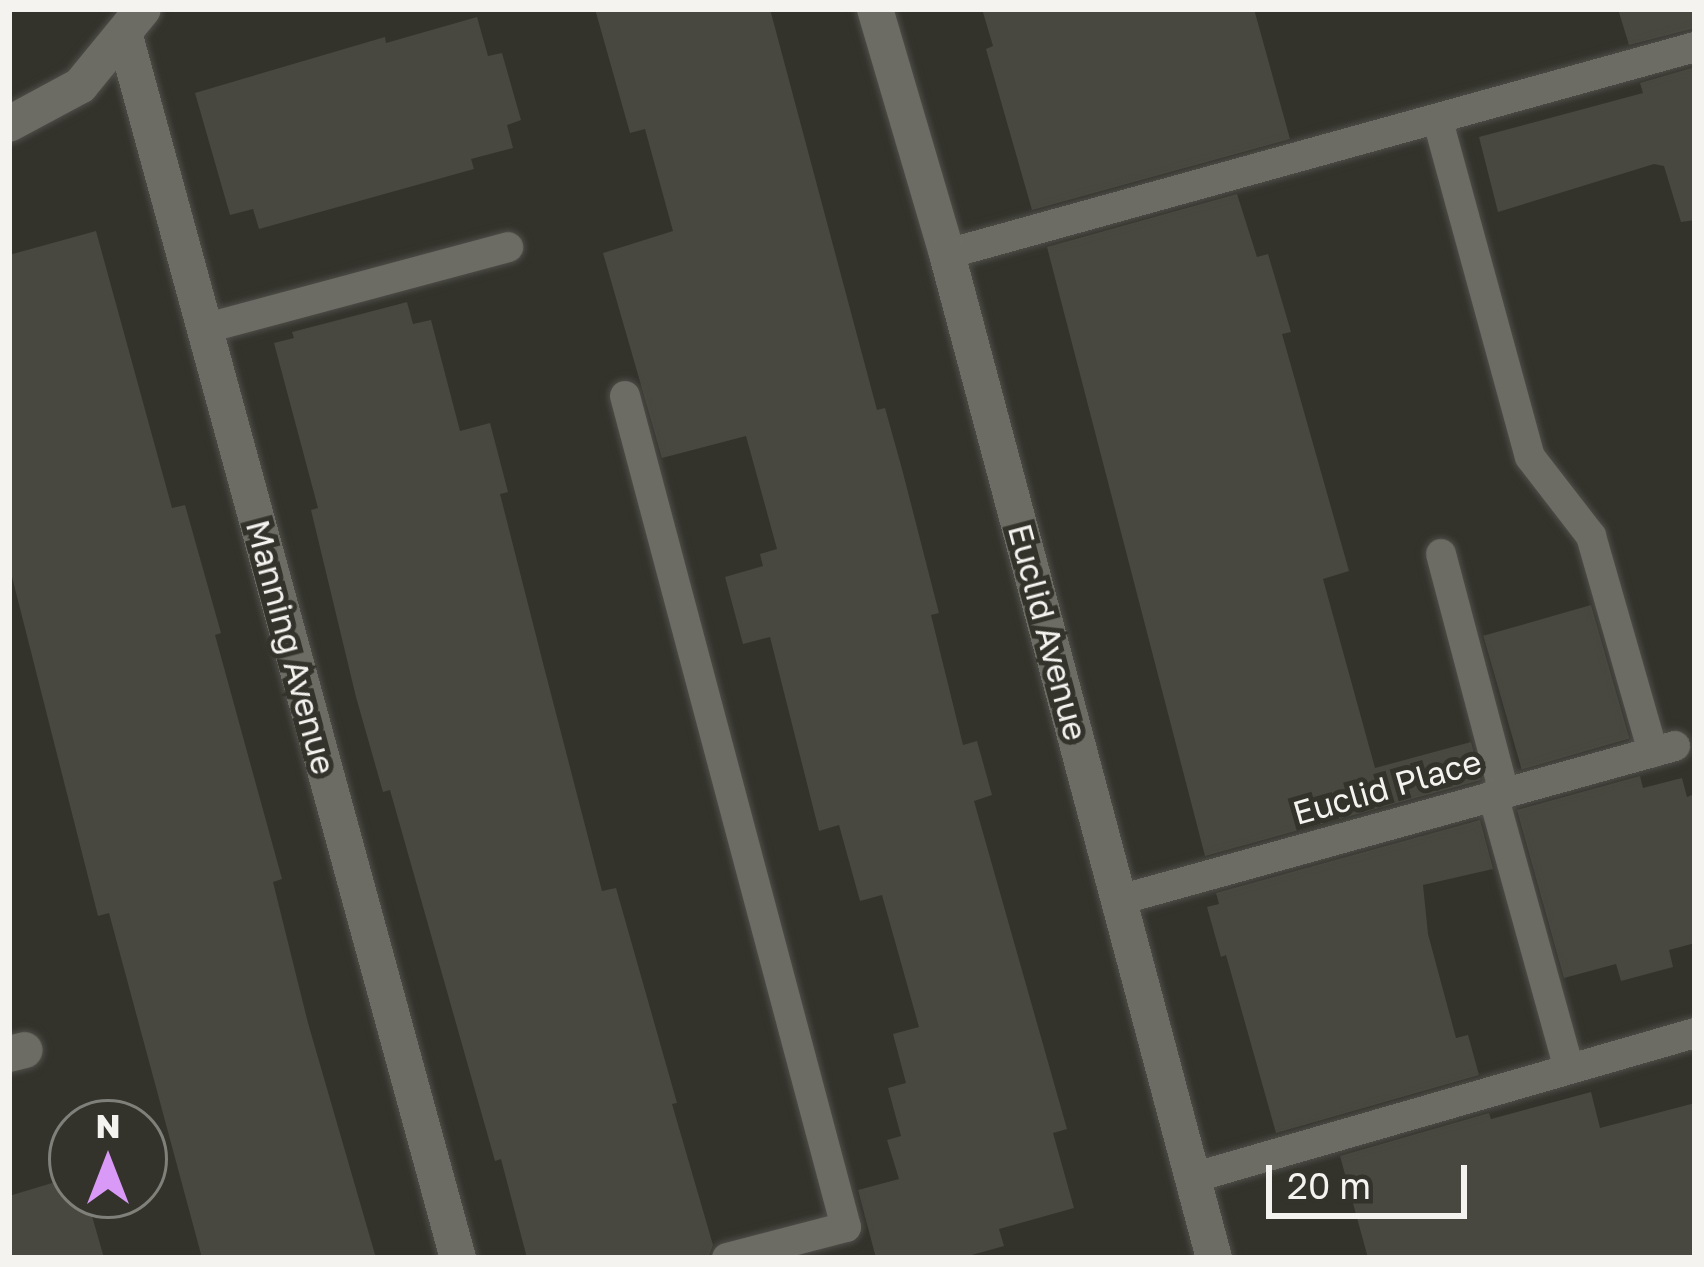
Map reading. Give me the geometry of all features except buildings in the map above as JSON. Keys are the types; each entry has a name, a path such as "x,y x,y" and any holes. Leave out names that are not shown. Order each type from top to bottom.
{"street":[{"name":"Euclid Avenue","path":"875,9 947,254 1214,1258"},
{"path":"9,124 80,86 134,23"},
{"name":"Manning Avenue","path":"134,23 203,328 458,1258"}],"lane":[{"path":"947,254 1438,122 1695,47"},
{"name":"Euclid Place","path":"1119,900 1664,749 1591,536 1530,457 1438,122"},
{"path":"203,328 508,247"},
{"path":"626,396 846,1226 727,1258"},
{"path":"1441,554 1569,1069"},
{"path":"1192,1178 1695,1033"}]}
